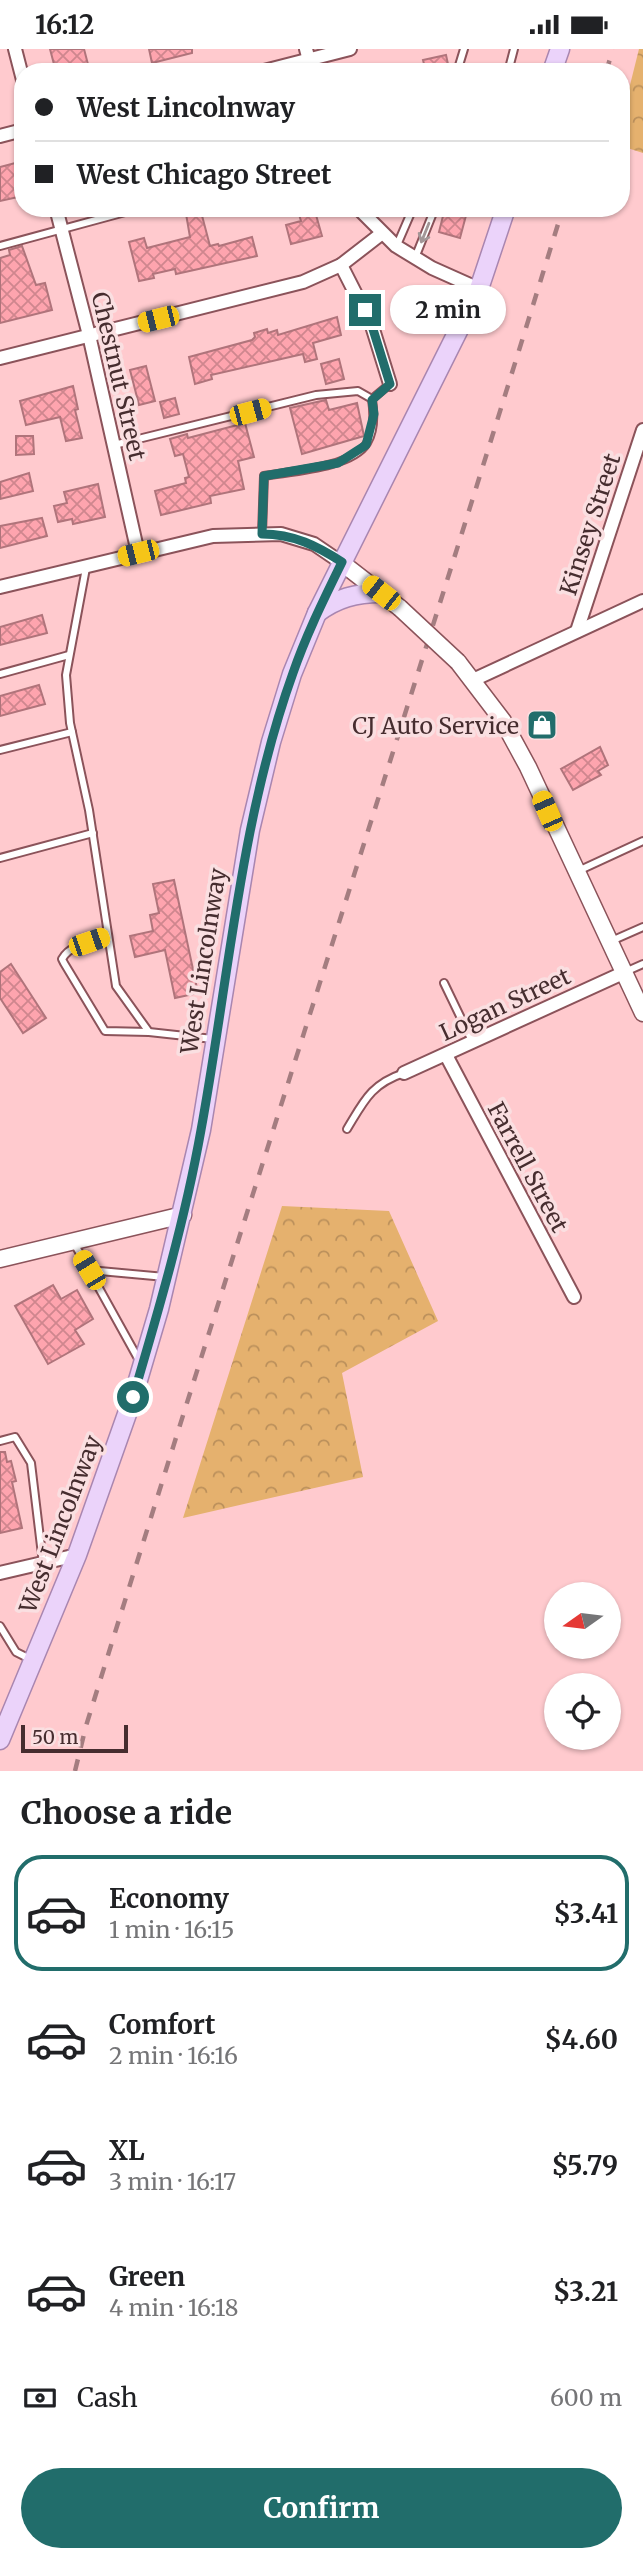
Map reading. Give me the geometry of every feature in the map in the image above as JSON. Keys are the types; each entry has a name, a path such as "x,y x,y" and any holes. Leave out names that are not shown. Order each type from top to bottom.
{"main road":[{"name":"West Lincolnway","path":"0,1740 4,1722 33,1661 77,1555 142,1366 167,1277 201,1130 250,830 271,742 292,674 317,613 479,289 503,217"},
{"path":"342,562 400,608 458,662 503,722 528,767 643,1013"},
{"path":"317,613 329,604 353,595 381,593"},
{"path":"0,1259 183,1215"}],"street":[{"path":"309,60 350,49"},
{"name":"Chestnut Street","path":"59,217 89,335 138,553"},
{"path":"366,217 396,246 479,289"},
{"path":"0,358 303,282 341,265 381,234"},
{"path":"341,265 372,326 390,384"},
{"name":"Kinsey Street","path":"577,631 643,431"},
{"path":"0,587 213,537 281,534 314,544 342,562"},
{"path":"473,680 643,601"},
{"name":"Logan Street","path":"404,1073 623,973"},
{"name":"Farrell Street","path":"446,1055 574,1297"},
{"path":"0,1573 77,1555"}],"lane":[{"path":"0,246 107,217"},
{"path":"396,246 409,217"},
{"path":"415,258 431,217"},
{"path":"372,400 390,384"},
{"path":"114,445 316,395 358,391 372,400 372,429 366,445 361,449 338,463 264,476 262,534"},
{"path":"86,566 66,675 72,732 93,833 116,986 149,1032"},
{"path":"0,674 69,655"},
{"path":"0,750 72,732"},
{"path":"0,857 93,833"},
{"path":"576,872 643,841"},
{"path":"609,942 643,927"},
{"path":"108,936 71,949 62,959 105,1031 149,1032 215,1039"},
{"path":"623,973 643,964"},
{"path":"444,983 472,1041"},
{"path":"347,1129 371,1090 404,1073"},
{"path":"73,1242 142,1366"},
{"path":"89,1270 167,1277"},
{"path":"0,1441 15,1437 31,1463 43,1563"},
{"path":"0,1626 16,1652 33,1661"}],"green space":[{"path":"639,49 643,49 643,153 630,149 630,85"},
{"path":"282,1206 389,1211 438,1321 342,1373 363,1477 183,1518"}],"building":[{"path":"50,49 84,49 88,63 54,63"},
{"path":"149,49 192,49 192,53 152,63"},
{"path":"446,55 448,63 424,63 423,60"},
{"path":"14,163 14,198 0,201 0,167"},
{"path":"187,217 202,217 210,246 252,237 257,256 176,274 175,269 153,274 154,278 139,281 129,242 144,238 147,248 190,237"},
{"path":"300,217 317,217 322,236 291,244 286,225 301,221"},
{"path":"443,217 466,217 460,238 439,232"},
{"path":"22,246 36,285 45,283 52,310 0,323 0,258 10,255 9,250"},
{"path":"337,317 341,335 313,343 317,359 305,362 303,354 211,375 212,379 195,384 189,357 252,340 254,333 267,329 268,333 277,330 278,335"},
{"path":"339,359 344,379 326,384 321,364"},
{"path":"146,366 155,401 139,405 130,370"},
{"path":"73,386 78,409 75,410 82,438 66,441 60,417 26,425 20,401"},
{"path":"175,398 179,414 164,418 160,402"},
{"path":"326,400 329,410 357,403 364,436 302,454 290,408"},
{"path":"245,423 254,457 238,461 244,489 210,496 211,503 161,515 155,491 186,483 185,478 189,477 183,454 175,456 170,439 187,434 188,438"},
{"path":"16,436 33,436 34,454 16,455"},
{"path":"29,473 33,491 0,499 0,482"},
{"path":"98,484 105,517 73,524 72,519 58,522 54,506 67,503 64,492"},
{"path":"42,518 47,536 0,548 0,526"},
{"path":"42,615 47,633 0,645 0,627"},
{"path":"39,685 45,704 0,716 0,696"},
{"path":"600,747 608,765 598,771 601,775 573,790 561,769"},
{"path":"174,880 198,993 175,998 165,950 135,957 130,936 153,931 150,915 159,913 153,884"},
{"path":"11,964 46,1018 23,1033 0,998 0,972"},
{"path":"53,1285 61,1299 77,1290 93,1319 75,1330 84,1344 48,1364 15,1306"},
{"path":"0,1452 5,1452 7,1462 11,1461 16,1481 12,1482 22,1528 0,1533"}],"railway":[{"path":"609,63 613,49"},
{"path":"75,1771 86,1726 145,1536 560,217"}],"place":[{"name":"CJ Auto Service","path":"542,725"}],"route":[{"path":"133,1397 183,1215 201,1130 250,830 271,742 292,674 342,562 314,544 281,534 262,534 264,476 338,463 366,445 372,429 372,400 390,384 365,310"}]}
